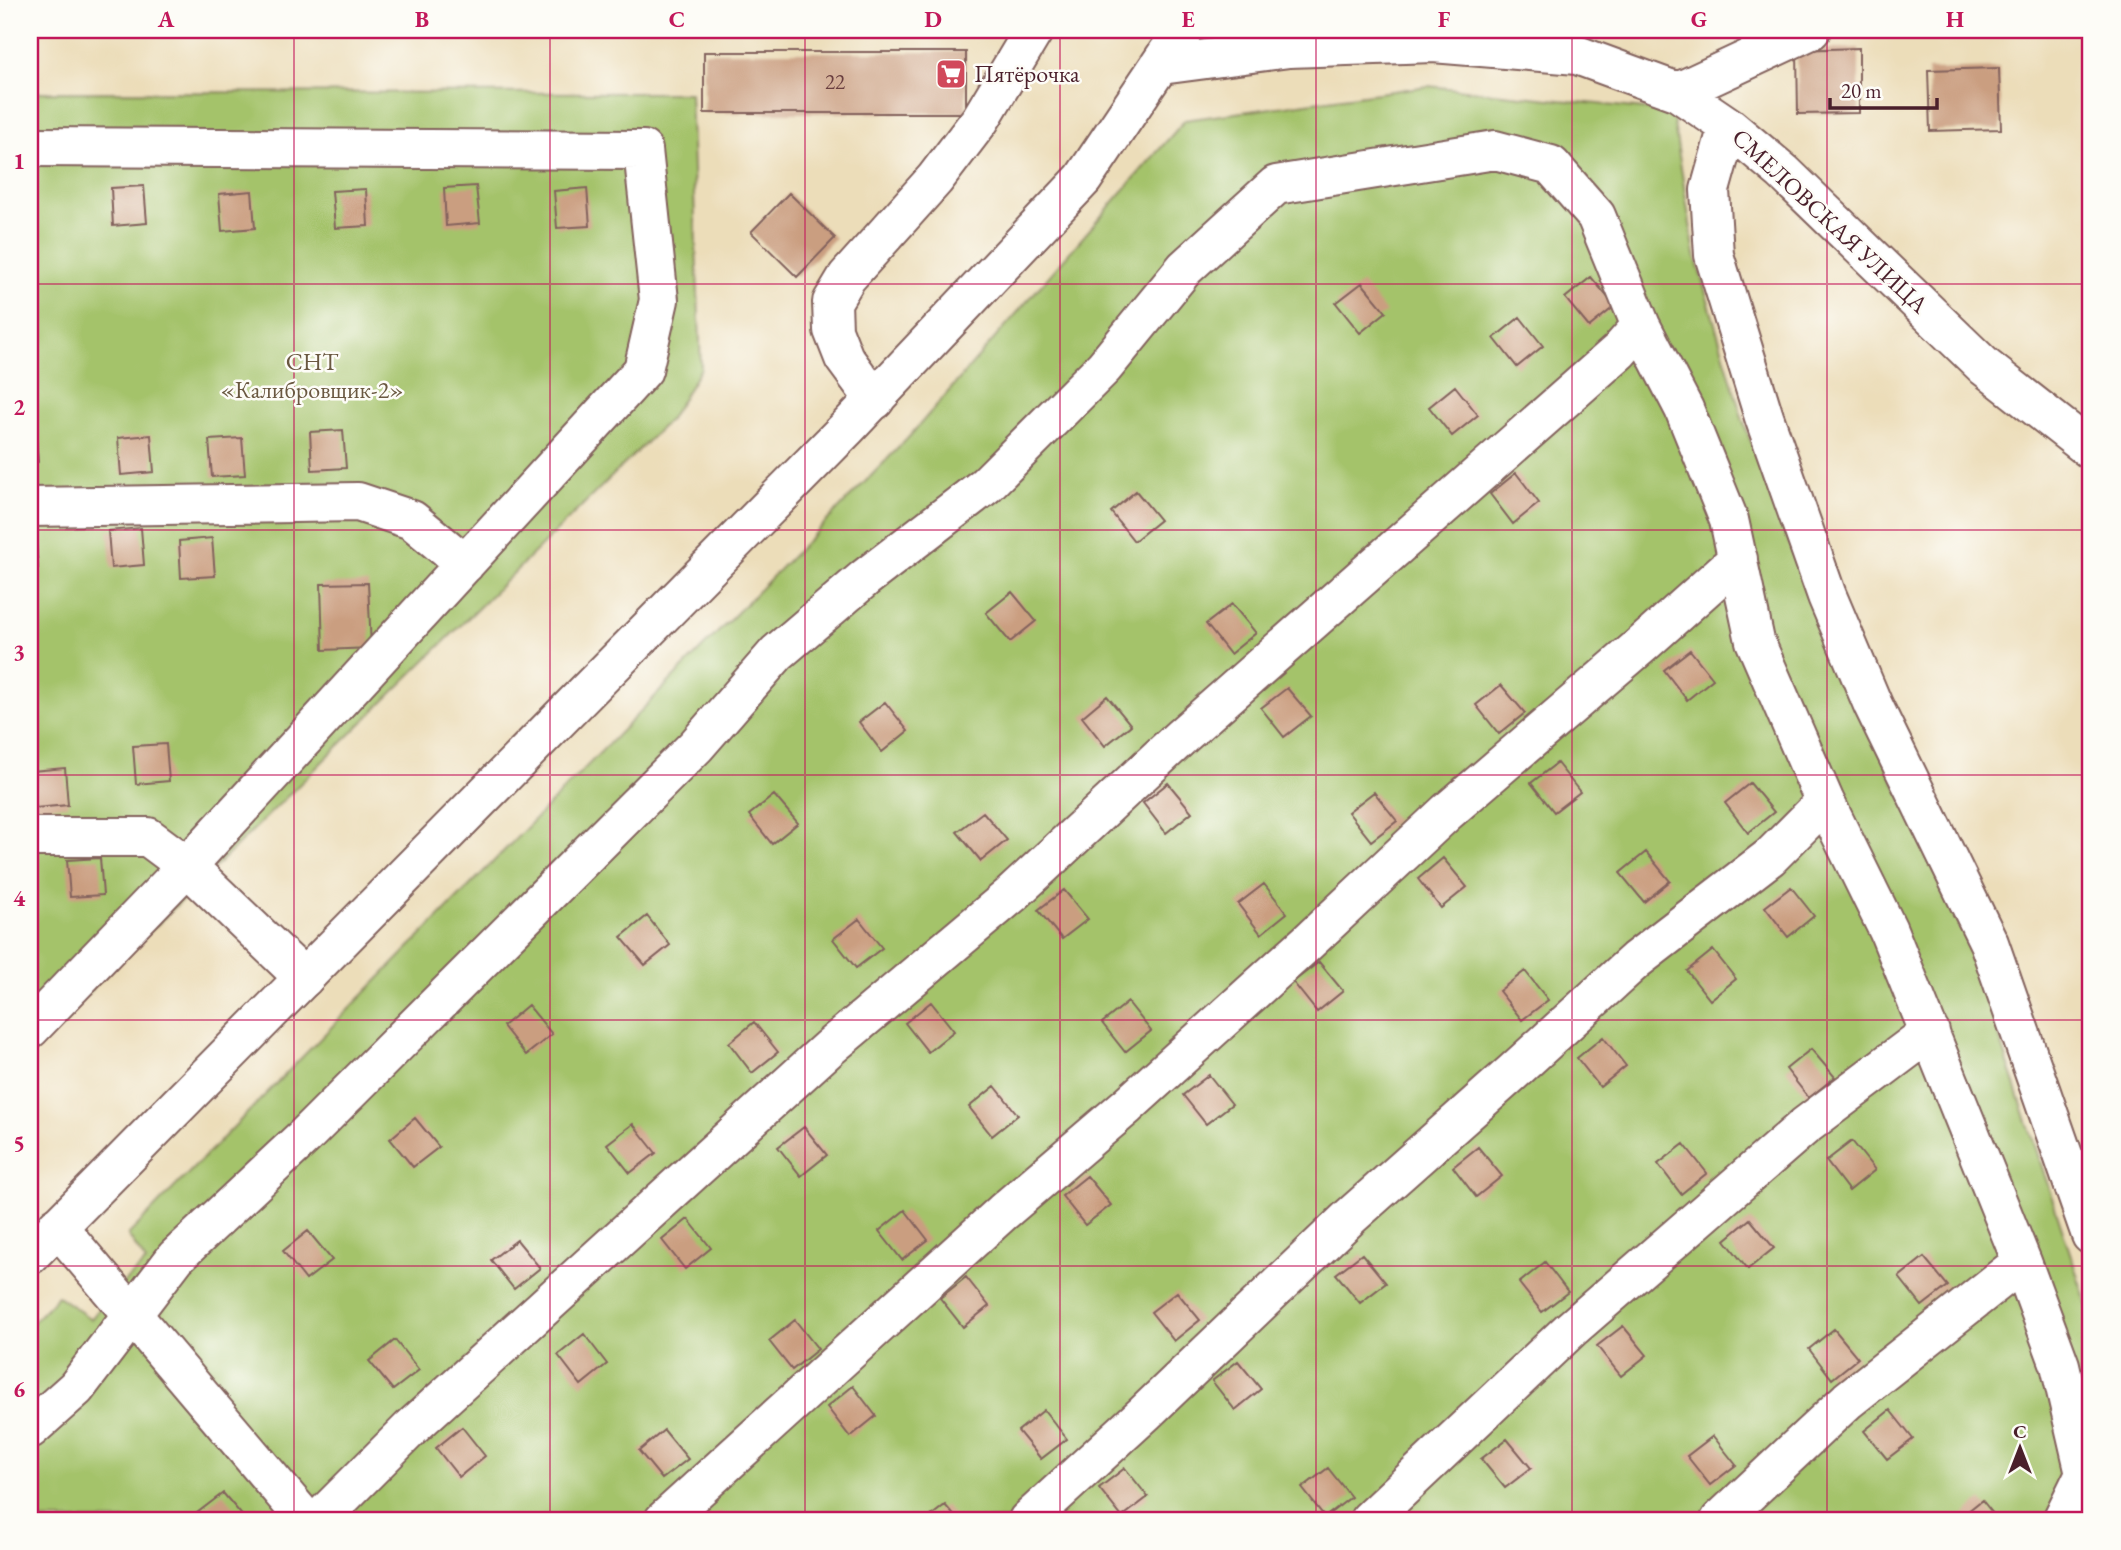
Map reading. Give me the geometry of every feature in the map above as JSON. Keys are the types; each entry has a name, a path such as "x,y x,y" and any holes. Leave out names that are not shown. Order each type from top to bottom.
{"street":[{"path":"875,400 844,358 833,330 832,302 847,277 935,179 980,120 1034,30"},
{"path":"30,1255 875,400 1083,179 1183,30"},
{"path":"1678,92 1811,30"},
{"name":"СМЕЛОВСКАЯ УЛИЦА","path":"1161,65 1289,48 1433,43 1577,55 1678,92 1728,126 1783,172 1985,367 2091,450"},
{"path":"1728,126 1710,190 1714,255 1764,417 1827,596 1873,705 1989,943 2091,1235"},
{"path":"30,148 643,150 659,300 643,370 187,866 30,1029"},
{"path":"30,1429 76,1388 176,1257 305,1136 696,746 777,653 864,578 986,485 1104,367 1185,268 1276,185 1495,150 1550,165 1596,216 1641,326 1684,409 1729,520 1755,640 1825,802 1888,930 2022,1262 2060,1365 2085,1473 2062,1520"},
{"path":"319,1520 411,1428 829,1048 1011,895 1192,727 1619,351 1641,326"},
{"path":"30,507 358,502 412,520 465,564"},
{"path":"664,1520 1003,1212 1127,1106 1298,952 1447,812 1738,559"},
{"path":"1028,1520 1351,1216 1636,960 1770,857 1825,802"},
{"path":"30,838 148,838 187,866 304,978"},
{"path":"1369,1520 1570,1330 1805,1126 1930,1032"},
{"path":"57,1227 306,1520"},
{"path":"1720,1520 1848,1400 2022,1262"}],"green space":[{"path":"1428,86 1672,112 1695,255 1743,421 1810,598 1970,947 2091,1317 2091,1520 30,1520 30,1325 58,1296 91,1319 113,1292 146,1262 128,1235 908,438 1185,120"},
{"name":"СНТ «Калибровщик-2»","path":"30,92 690,93 701,368 670,419 30,1050"}],"building":[{"path":"1859,48 1859,113 1798,114 1797,50"},
{"path":"704,52 966,52 966,113 704,113"},
{"path":"1999,68 2001,129 1930,131 1928,70"},
{"path":"144,186 147,223 113,226 111,188"},
{"path":"476,186 480,223 446,226 444,188"},
{"path":"587,188 590,226 557,228 554,191"},
{"path":"366,189 368,226 335,228 332,191"},
{"path":"252,191 255,228 222,231 219,194"},
{"path":"789,193 835,238 797,277 751,232"},
{"path":"32,202 33,221 30,221"},
{"path":"1591,277 1615,306 1589,327 1565,298"},
{"path":"1362,283 1386,312 1360,333 1336,303"},
{"path":"1520,317 1543,346 1517,367 1494,338"},
{"path":"1455,386 1478,415 1452,436 1429,407"},
{"path":"35,425 38,462 30,463 30,426"},
{"path":"343,430 346,468 312,470 310,432"},
{"path":"151,435 154,472 121,475 118,438"},
{"path":"242,438 245,475 212,477 209,440"},
{"path":"1516,473 1539,503 1513,524 1490,494"},
{"path":"1136,491 1160,520 1134,541 1111,512"},
{"path":"141,528 144,565 111,568 108,531"},
{"path":"30,531 35,531 38,568 30,568"},
{"path":"212,538 215,576 181,578 179,541"},
{"path":"368,583 371,648 323,650 321,584"},
{"path":"1012,592 1036,621 1010,642 986,613"},
{"path":"1232,604 1256,633 1230,654 1206,624"},
{"path":"1690,650 1713,679 1687,700 1664,670"},
{"path":"1501,685 1525,713 1499,734 1476,705"},
{"path":"1287,688 1311,716 1284,737 1261,708"},
{"path":"1107,696 1131,725 1105,746 1082,717"},
{"path":"885,702 908,731 882,752 859,722"},
{"path":"166,744 169,781 136,784 133,746"},
{"path":"1557,763 1580,792 1554,812 1531,783"},
{"path":"65,768 68,805 35,808 32,771"},
{"path":"1168,783 1192,812 1166,833 1143,803"},
{"path":"1750,783 1774,812 1748,833 1725,803"},
{"path":"1374,792 1397,821 1371,841 1348,812"},
{"path":"774,795 798,823 772,844 749,815"},
{"path":"983,812 1007,840 981,861 957,832"},
{"path":"1646,852 1670,881 1644,902 1620,873"},
{"path":"100,858 103,895 70,897 67,860"},
{"path":"1443,858 1467,887 1441,908 1418,879"},
{"path":"1264,884 1287,913 1261,934 1238,904"},
{"path":"1791,887 1814,916 1788,937 1765,907"},
{"path":"1064,890 1088,919 1062,939 1038,910"},
{"path":"647,916 670,945 645,965 621,937"},
{"path":"859,919 882,948 856,968 833,939"},
{"path":"1713,950 1736,979 1710,1000 1687,971"},
{"path":"1319,962 1343,991 1317,1012 1293,982"},
{"path":"1525,971 1548,1000 1522,1020 1499,991"},
{"path":"931,1002 954,1031 928,1052 905,1023"},
{"path":"1128,1002 1151,1031 1125,1052 1102,1023"},
{"path":"528,1005 552,1034 526,1055 503,1026"},
{"path":"754,1022 778,1052 752,1073 729,1043"},
{"path":"1603,1037 1626,1066 1600,1087 1577,1058"},
{"path":"1811,1049 1835,1077 1809,1098 1786,1069"},
{"path":"1209,1075 1232,1104 1206,1124 1183,1095"},
{"path":"995,1086 1018,1115 992,1136 969,1107"},
{"path":"415,1118 439,1147 413,1167 390,1139"},
{"path":"633,1124 656,1153 630,1173 607,1144"},
{"path":"804,1127 827,1155 801,1176 778,1147"},
{"path":"1852,1141 1875,1170 1849,1191 1826,1161"},
{"path":"1684,1144 1707,1173 1681,1194 1658,1164"},
{"path":"1478,1147 1502,1176 1476,1197 1453,1167"},
{"path":"1087,1176 1111,1205 1085,1225 1062,1196"},
{"path":"905,1210 928,1240 902,1260 879,1231"},
{"path":"688,1219 711,1248 685,1269 662,1240"},
{"path":"1750,1219 1774,1248 1748,1269 1725,1240"},
{"path":"308,1231 332,1260 306,1280 283,1251"},
{"path":"517,1240 540,1268 514,1289 491,1260"},
{"path":"1362,1254 1386,1283 1360,1303 1336,1274"},
{"path":"1924,1257 1948,1286 1922,1306 1899,1277"},
{"path":"1545,1262 1568,1292 1542,1312 1519,1283"},
{"path":"966,1277 989,1306 963,1327 940,1298"},
{"path":"1177,1292 1200,1320 1174,1341 1151,1312"},
{"path":"795,1320 818,1349 792,1370 769,1341"},
{"path":"1623,1326 1647,1355 1621,1376 1597,1346"},
{"path":"1834,1329 1858,1358 1832,1379 1809,1349"},
{"path":"584,1334 607,1364 581,1385 558,1355"},
{"path":"395,1340 419,1370 393,1390 369,1361"},
{"path":"1238,1361 1261,1389 1235,1410 1212,1381"},
{"path":"853,1386 876,1416 850,1437 827,1407"},
{"path":"1044,1410 1067,1439 1041,1459 1018,1431"},
{"path":"1890,1410 1913,1439 1887,1459 1864,1431"},
{"path":"462,1427 485,1456 459,1477 436,1448"},
{"path":"664,1430 688,1459 662,1479 639,1451"},
{"path":"1713,1436 1736,1465 1710,1485 1687,1456"},
{"path":"1507,1439 1531,1468 1505,1488 1481,1459"},
{"path":"1125,1468 1148,1497 1122,1517 1099,1488"},
{"path":"1328,1468 1351,1497 1325,1517 1302,1488"},
{"path":"223,1493 246,1520 203,1520 197,1513"},
{"path":"1982,1500 1998,1520 1957,1520"},
{"path":"945,1505 958,1520 926,1520"},
{"path":"720,1511 727,1520 708,1520"}],"place":[{"name":"Пятёрочка","path":"951,74"}]}
